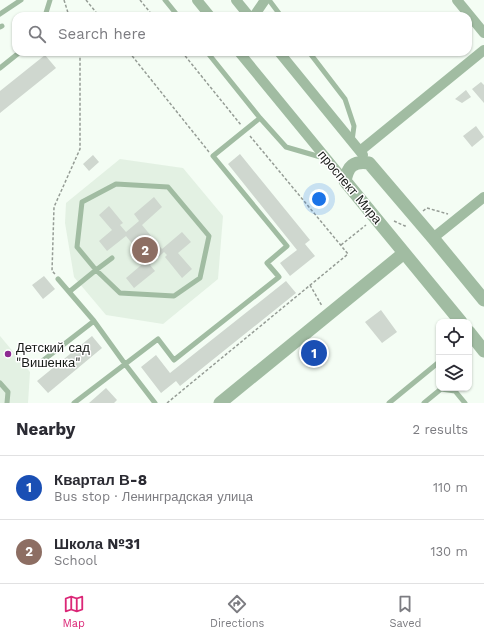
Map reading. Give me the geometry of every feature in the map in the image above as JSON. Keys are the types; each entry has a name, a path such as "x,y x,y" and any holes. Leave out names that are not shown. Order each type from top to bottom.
{"street":[{"path":"197,0 207,12"},
{"path":"236,0 246,12"},
{"path":"256,12 264,0"},
{"path":"457,0 467,12"},
{"path":"472,18 484,33"},
{"path":"360,151 484,50"},
{"name":"проспект Мира","path":"242,56 459,319"},
{"path":"282,56 369,163 484,300"},
{"path":"346,181 347,173 351,166 361,162 369,163"},
{"path":"433,238 484,197"},
{"path":"221,403 326,315 405,254"},
{"path":"221,403 323,323 405,254"},
{"path":"472,337 484,351"}],"lane":[{"path":"0,14 21,0"},
{"path":"46,12 50,0"},
{"path":"165,0 175,12"},
{"path":"269,0 278,12"},
{"path":"0,68 15,56"},
{"path":"210,56 260,118 286,147 326,158"},
{"path":"312,56 345,99 354,126 352,142"},
{"path":"74,403 158,339 174,360 279,277 267,263 287,246 213,156 260,118"},
{"path":"116,184 168,187 209,236 200,278 174,296 120,293 96,270 77,247 82,202 116,184"},
{"path":"69,292 112,258"},
{"path":"58,279 94,321 155,403"},
{"path":"41,362 94,321"},
{"path":"389,403 436,364"},
{"path":"0,383 8,392 7,403"},
{"path":"424,403 440,389 455,391 464,403"}],"path":[{"path":"64,0 68,12"},
{"path":"86,0 96,12"},
{"path":"140,0 150,12"},
{"path":"58,279 52,271 54,207 80,149 81,56"},
{"path":"131,56 213,156"},
{"path":"167,403 348,254 185,56"},
{"path":"392,221 404,226 427,208 460,217"},
{"path":"340,246 376,218"},
{"path":"310,285 326,315"}],"shaded area":[{"path":"120,159 183,168 223,216 218,279 163,324 106,315 74,277 65,223 66,203"},
{"name":"Детский сад \"Вишенка\"","path":"0,336 30,372 28,403 0,403"}],"building":[{"path":"44,56 46,56 56,68 0,113 0,91"},
{"path":"481,82 484,85 484,103 472,89"},
{"path":"466,90 471,97 462,103 455,99"},
{"path":"476,126 484,137 472,147 463,136"},
{"path":"240,154 310,240 305,244 315,256 290,276 280,263 297,250 228,164"},
{"path":"93,155 99,162 89,171 83,164"},
{"path":"154,197 162,207 142,225 162,249 182,232 191,242 178,253 192,269 182,278 165,257 167,255 164,252 150,265 155,271 134,288 126,278 146,261 126,236 107,251 99,241 112,230 99,215 109,206 123,223 120,225 126,232 139,221 134,214"},
{"path":"44,276 55,289 43,299 32,285"},
{"path":"286,281 296,293 180,386 176,381 161,393 141,367 156,355 170,373"},
{"path":"381,310 397,332 382,343 365,322"},
{"path":"92,336 102,348 48,393 37,381"},
{"path":"106,388 117,400 114,403 89,403"}],"place":[{"name":"Школа №31","path":"145,250"},
{"name":"Квартал В-8","path":"314,353"},
{"name":"Детский сад \"Вишенка\"","path":"8,354"}]}
